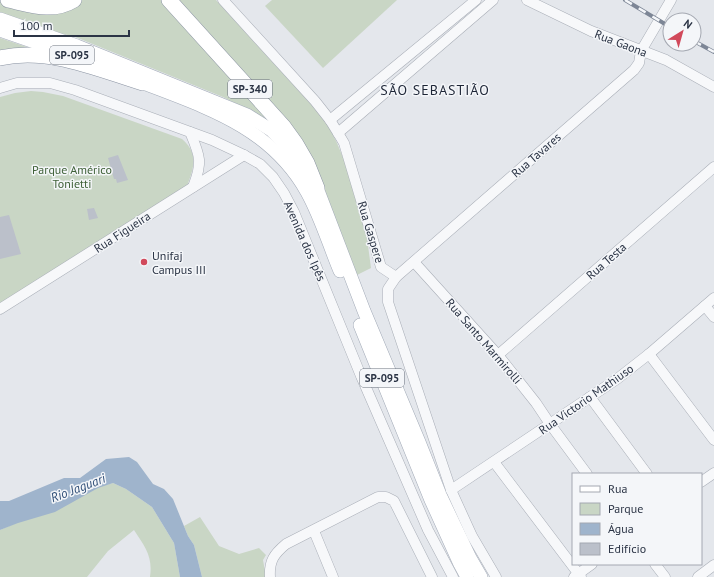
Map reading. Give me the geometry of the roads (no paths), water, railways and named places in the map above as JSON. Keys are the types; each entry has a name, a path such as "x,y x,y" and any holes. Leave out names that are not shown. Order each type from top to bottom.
{"highway":[{"path":"8,0 43,7 57,7 74,0"},
{"name":"SP-340","path":"169,0 283,126 307,163 317,188"},
{"path":"0,58 22,55 53,56 143,83"}],"main road":[{"name":"SP-095","path":"0,19 77,46 247,115 271,130 287,146 300,162 317,188 364,311 440,495 470,558 481,577"},
{"name":"SP-095","path":"0,30 69,54 215,112 248,129 276,150 288,163 298,177 317,212 431,500 467,577"}],"street":[{"name":"Rua Gaspere","path":"223,0 315,101 330,120 344,143 380,267 396,277"},
{"path":"330,120 476,0"},
{"path":"338,133 493,0"},
{"name":"Rua Gaona","path":"527,0 590,31 666,60 714,87"},
{"name":"Rua Tavares","path":"396,277 634,70 639,63 641,51 671,0"},
{"name":"Avenida dos Ipês","path":"0,88 16,83 50,83 75,90 212,140 260,164 273,177 284,193 294,212 396,457 428,530 453,577"},
{"path":"190,132 199,153 200,162 198,174 193,186"},
{"name":"Rua Figueira","path":"0,309 244,155"},
{"name":"Rua Testa","path":"498,355 714,167"},
{"name":"Rua Santo Marmirolli","path":"414,262 498,355 536,403 586,473"},
{"path":"396,277 388,289 388,302 452,490 472,536 496,577"},
{"name":"Rua Victorio Mathiuso","path":"452,490 617,379 649,354 714,298"},
{"path":"705,306 714,317"},
{"path":"649,354 714,440"},
{"path":"590,397 646,473"},
{"path":"494,462 578,576 591,565"},
{"path":"702,481 714,473"},
{"path":"270,577 269,570 272,561 276,553 286,544 378,497 386,497 394,502 432,577"},
{"path":"314,531 332,577"},
{"path":"656,565 665,577"},
{"path":"698,577 714,565"}],"water":[{"name":"Rio Jaguari","path":"129,457 137,462 153,484 164,489 173,499 188,536 194,545 202,577 180,577 174,543 152,507 126,489 113,483 98,488 55,512 0,530 0,501 9,501 64,478 80,478 106,459"}],"railway":[{"path":"625,0 662,22"},
{"path":"702,45 714,52"}],"place":[{"name":"Unifaj Campus III","path":"144,262"}],"district":[{"name":"SÃO SEBASTIÃO","path":"435,90"}],"park label":[{"name":"Parque Américo Tonietti","path":"72,176"}]}
